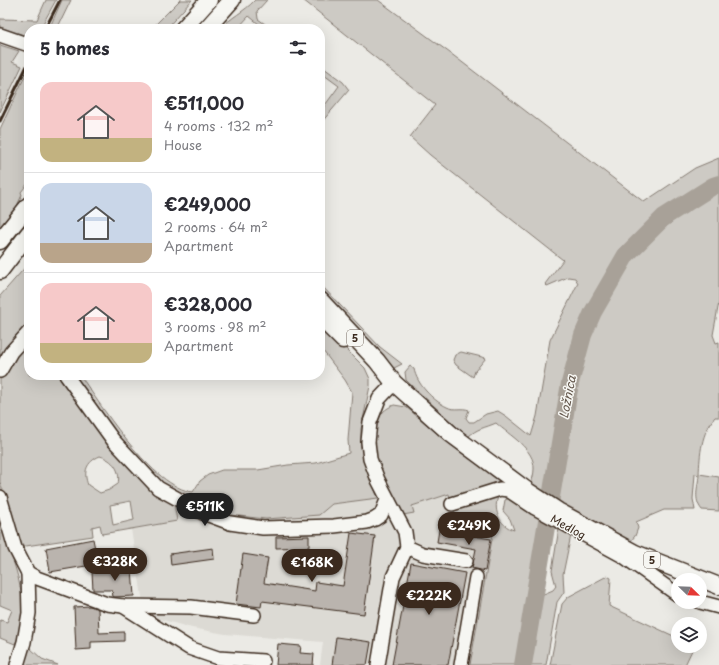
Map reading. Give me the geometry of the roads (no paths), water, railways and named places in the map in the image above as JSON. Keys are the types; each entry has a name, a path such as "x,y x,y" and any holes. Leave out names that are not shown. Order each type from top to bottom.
{"main road":[{"path":"187,24 209,0"},
{"path":"210,24 232,0"},
{"path":"0,241 24,211"},
{"path":"0,271 24,240"},
{"name":"5","path":"325,305 377,361 391,380"},
{"name":"5","path":"325,322 372,368 391,380 462,443 529,492 588,528 635,552 719,586"}],"street":[{"path":"0,35 24,43"},
{"path":"0,371 11,352 24,338"},
{"path":"70,380 113,440 158,488 203,513 230,523 263,528 334,526 367,522 375,519 381,515 387,500"},
{"path":"378,665 393,576 407,547 405,532 387,500 370,459 368,442 370,422 380,399 391,380"},
{"name":"Medlog","path":"452,504 500,489 508,490 535,508 623,556 671,590"},
{"path":"0,497 15,548 28,573 29,613 24,642 17,665"},
{"path":"407,547 423,554 466,561"},
{"path":"28,573 107,604 123,606 191,607 254,615"},
{"path":"461,665 476,577"},
{"path":"707,604 719,607"},
{"path":"123,606 189,648 218,658 263,661"}],"waterway":[{"name":"Ložnica","path":"523,665 570,383 583,335 593,312 626,255 664,217 713,186 719,184"}],"railway":[{"path":"48,24 60,0"},
{"path":"0,121 24,72"}]}
